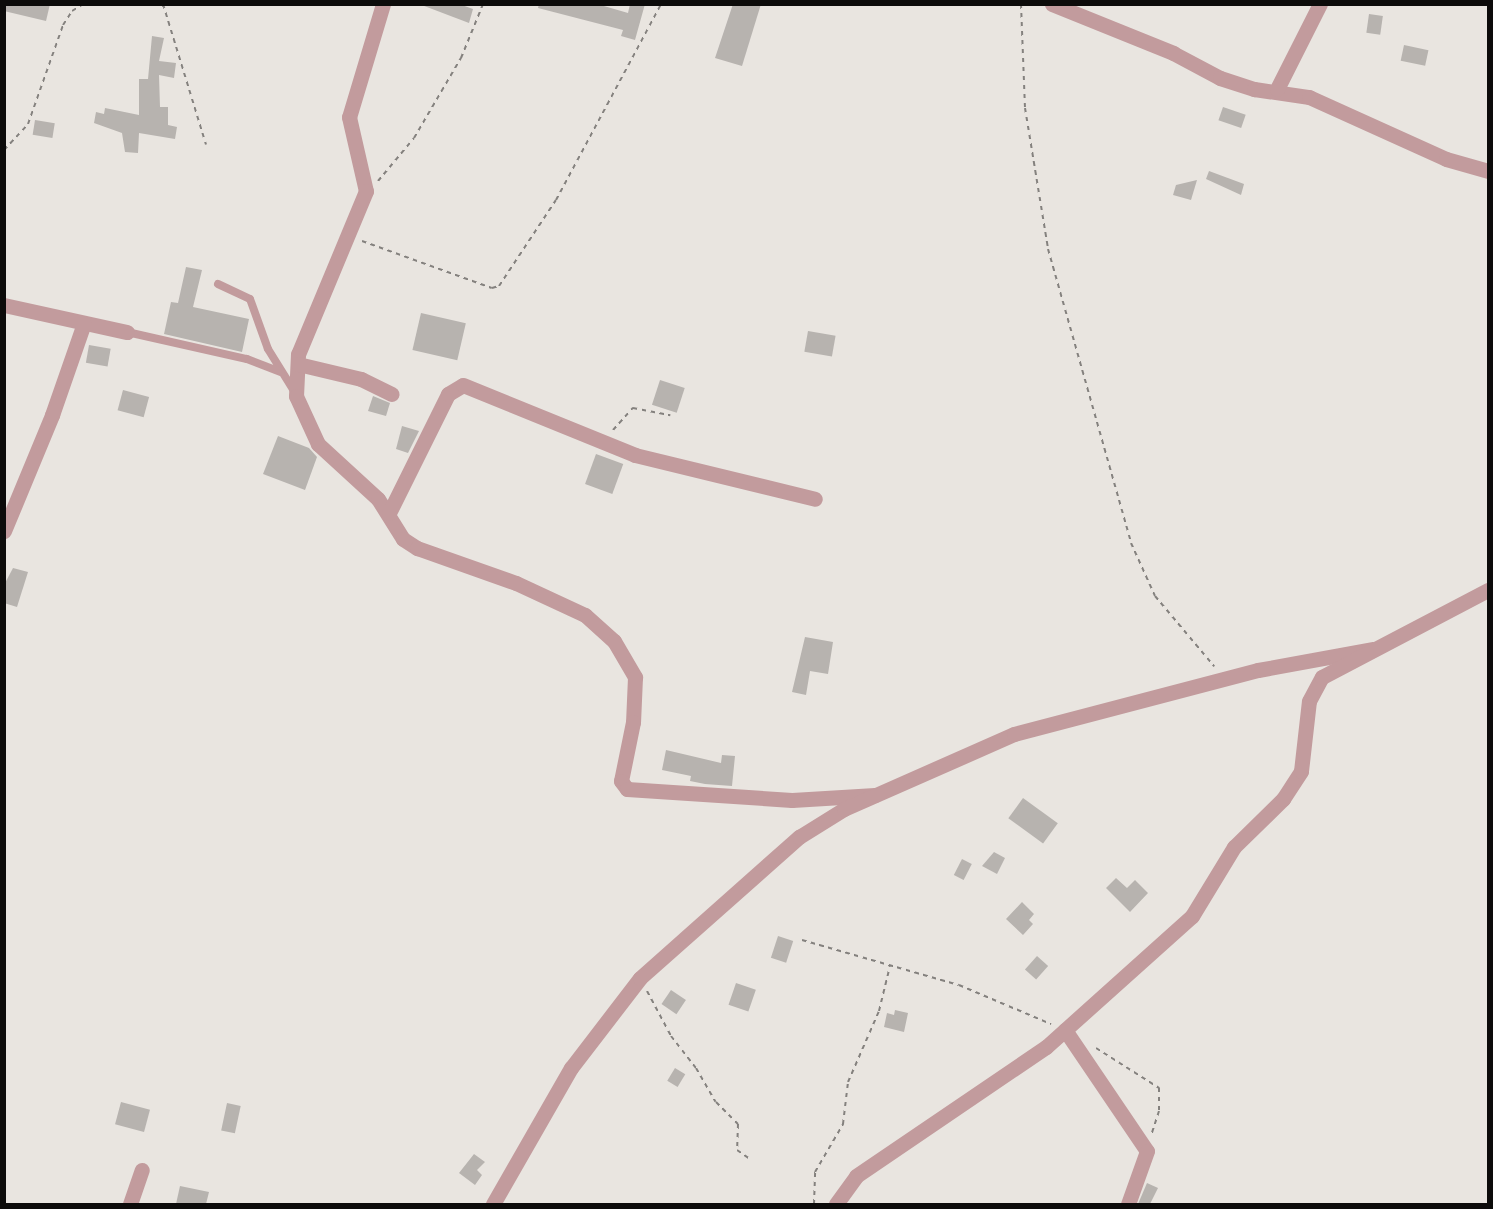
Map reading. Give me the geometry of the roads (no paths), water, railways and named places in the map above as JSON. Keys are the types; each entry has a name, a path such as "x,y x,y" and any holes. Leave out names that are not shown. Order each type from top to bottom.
{"street":[{"path":"383,4 350,117 366,191 299,349 295,392 304,420 318,444 389,513 404,539 417,548 516,583 585,615 614,641 635,677 633,722 621,781 627,789 792,800 875,795"},
{"path":"1052,4 1173,53 1220,78 1254,89 1277,89 1309,97 1446,159 1488,171"},
{"path":"1277,89 1320,4"},
{"path":"4,305 127,332"},
{"path":"4,531 52,415 84,323"},
{"path":"298,364 361,379 392,394"},
{"path":"389,513 455,387 467,386 663,464 815,499"},
{"path":"836,1204 856,1176 1021,1068 1067,1033 1192,916 1234,847 1283,799 1300,771 1309,701 1316,684 1372,649 1488,590"},
{"path":"493,1204 571,1068 640,978 799,837 875,795 1014,734 1225,679 1372,649"},
{"path":"1067,1033 1146,1151 1128,1204"},
{"path":"130,1204 142,1170"}],"lane":[{"path":"218,284 250,299 280,372 295,392"},
{"path":"127,332 247,359 280,372"}]}
